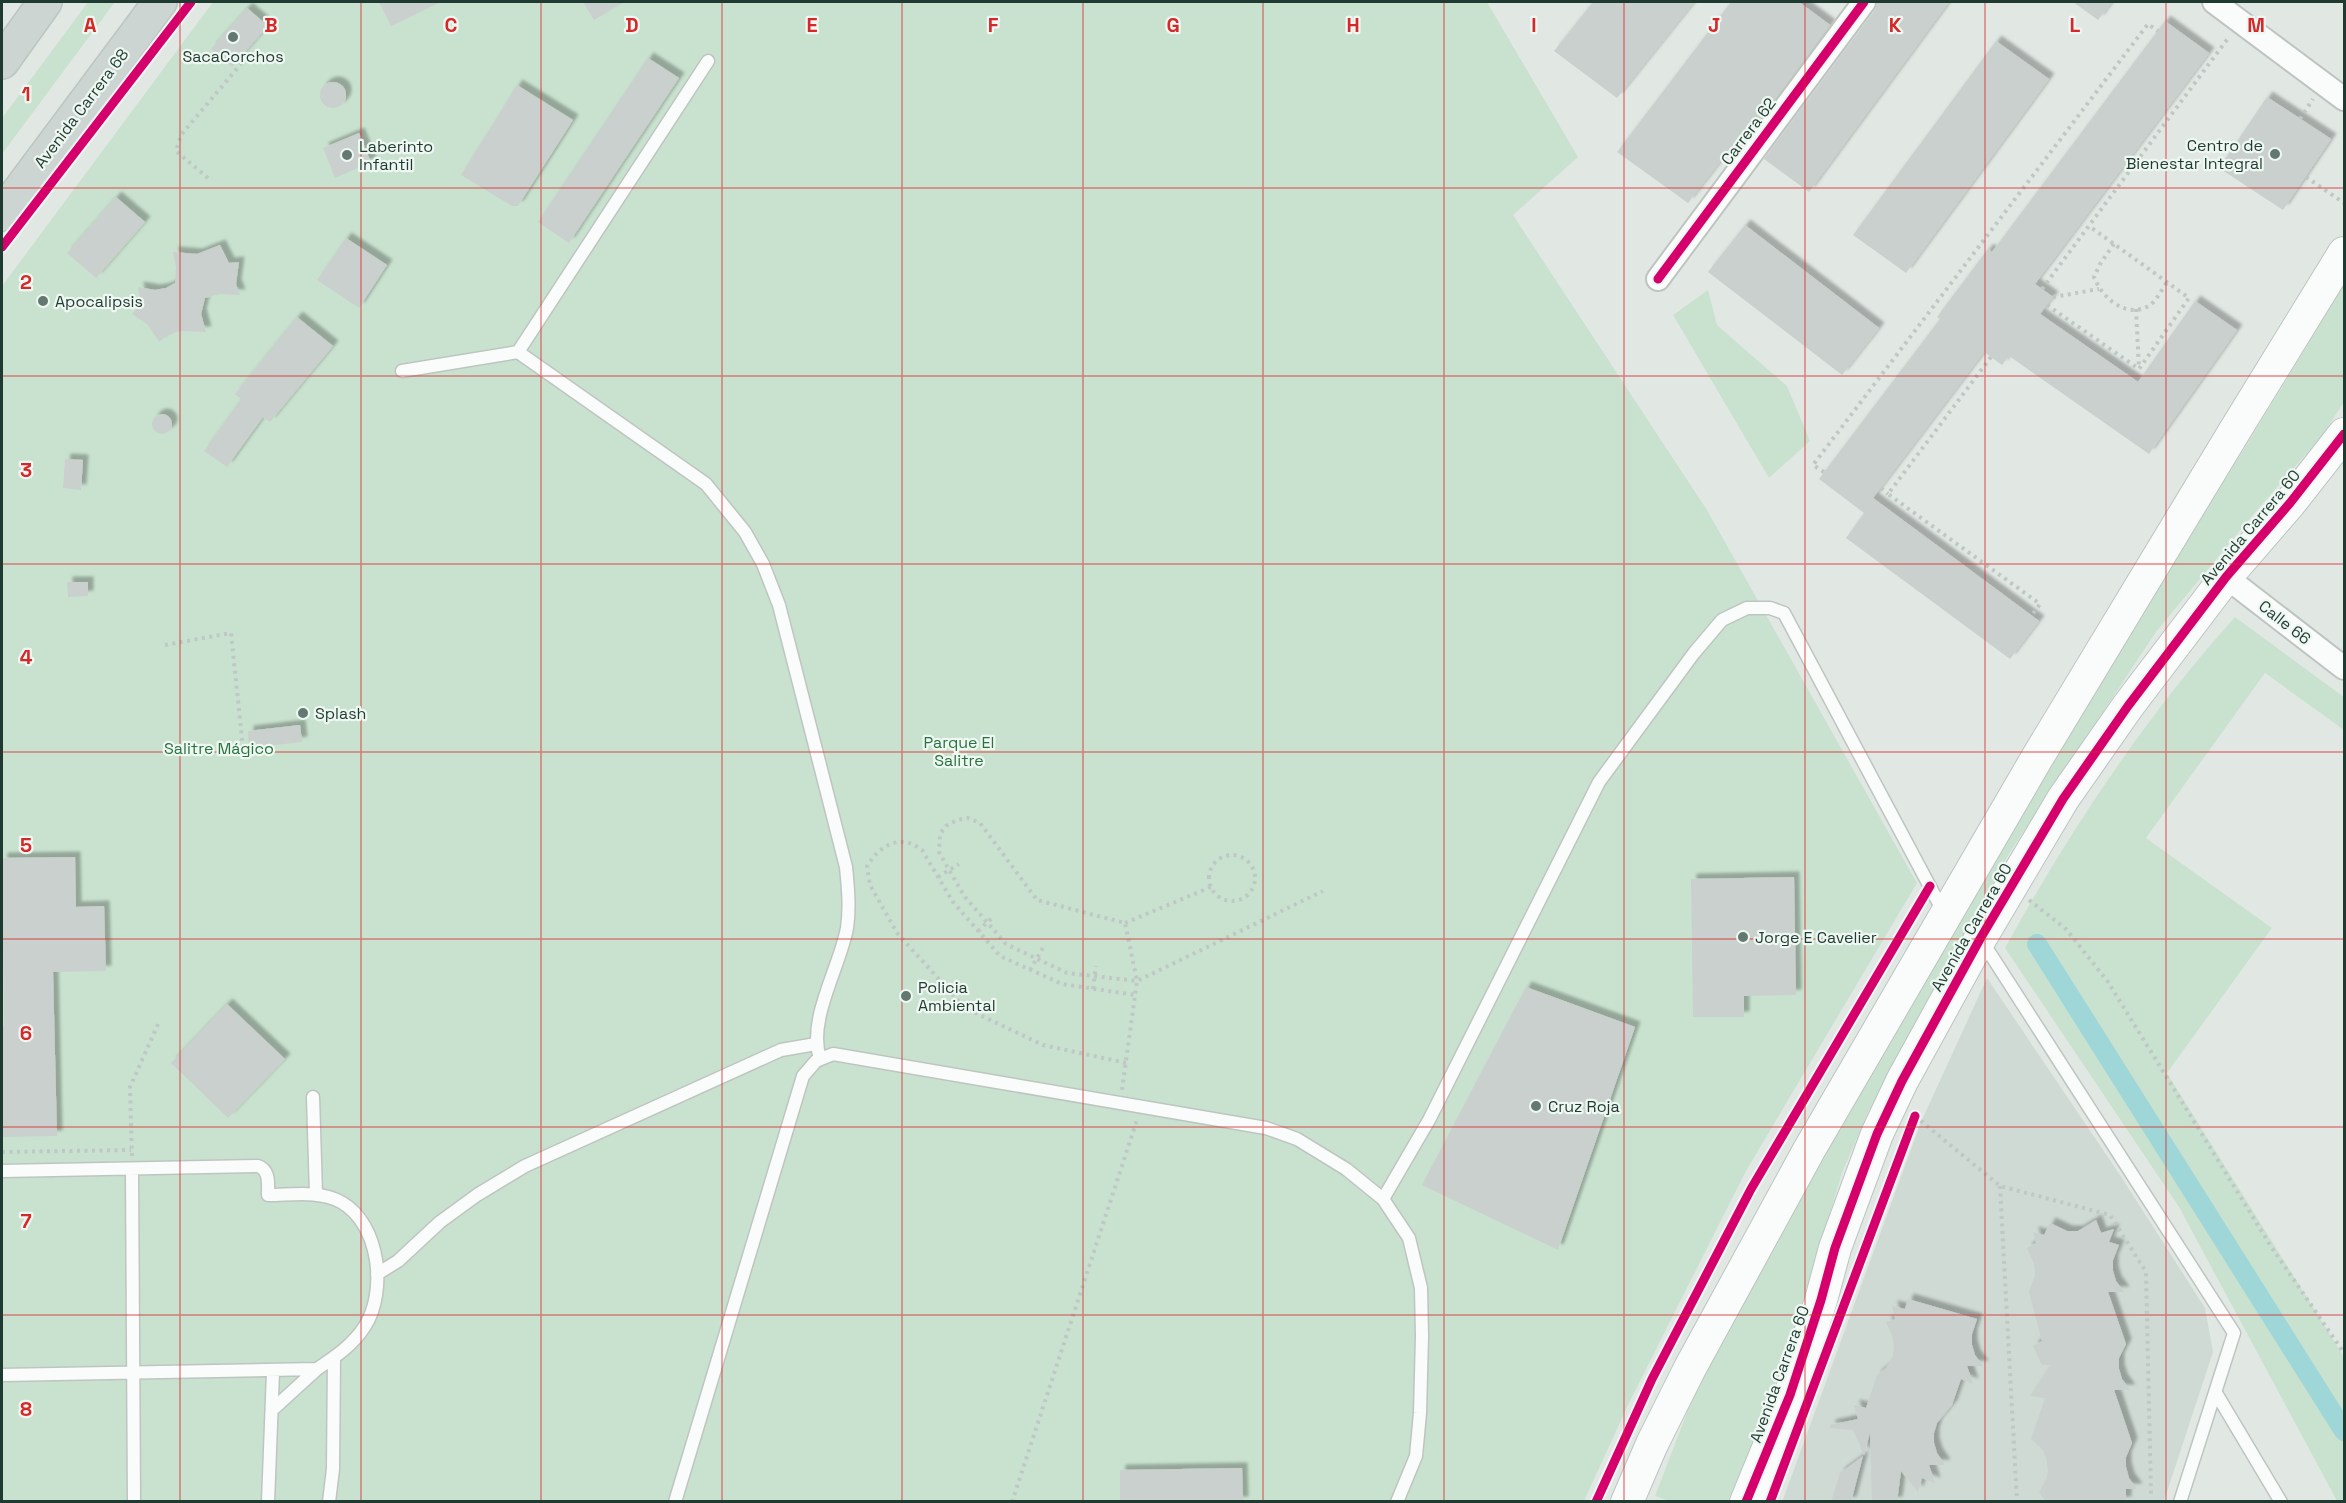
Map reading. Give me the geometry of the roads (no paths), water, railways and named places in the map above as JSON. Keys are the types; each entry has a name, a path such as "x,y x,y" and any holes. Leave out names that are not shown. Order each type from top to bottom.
{"main road":[{"path":"2,62 45,2"},
{"name":"Avenida Carrera 68","path":"2,214 160,2"},
{"name":"Avenida Carrera 60","path":"1630,1500 1652,1444 1723,1306 1809,1150 1945,914 2344,253"},
{"name":"Avenida Carrera 60","path":"1746,1502 1790,1395 1821,1300 1835,1248 1877,1134 1902,1081 1980,939 2063,799 2128,706 2226,577 2290,503 2344,434"}],"street":[{"name":"Carrera 62","path":"1658,279 1864,2"},
{"path":"2214,2 2344,99"},
{"name":"Calle 66","path":"2226,577 2344,668"}],"lane":[{"path":"518,352 708,61"},
{"path":"402,371 518,352 706,484 745,532 763,564 778,605 839,836 848,885 847,928 822,1009 816,1044 820,1058"},
{"path":"1383,1199 1429,1120 1599,782 1694,653 1722,620 1747,608 1770,608 1784,613 1945,914"},
{"path":"1980,939 2234,1333 2180,1502"},
{"path":"377,1274 398,1261 440,1222 477,1195 525,1166 781,1050 816,1044"},
{"path":"675,1502 803,1076 808,1068 820,1058 843,1054 1266,1128 1297,1139 1346,1169 1383,1199 1409,1238 1421,1288 1422,1347 1416,1456 1397,1502"},
{"path":"313,1097 316,1194"},
{"path":"2,1172 258,1166 266,1172 268,1195 316,1194 342,1203 357,1216 367,1231 374,1254 377,1293 373,1310 365,1327 350,1346 317,1369 272,1410"},
{"path":"132,1168 134,1502"},
{"path":"329,1502 333,1469 334,1358"},
{"path":"2,1375 273,1372 317,1369"},
{"path":"268,1502 273,1372"},
{"path":"2216,1392 2281,1502"}],"waterway":[{"path":"2037,944 2344,1431"}],"place":[{"name":"SacaCorchos","path":"233,37"},
{"name":"Centro de Bienestar Integral","path":"2275,154"},
{"name":"Laberinto Infantil","path":"347,155"},
{"name":"Apocalipsis","path":"43,301"},
{"name":"Splash","path":"303,713"},
{"name":"Jorge E Cavelier","path":"1743,937"},
{"name":"Policia Ambiental","path":"906,996"},
{"name":"Cruz Roja","path":"1536,1106"}],"park label":[{"name":"Salitre Mágico","path":"219,748"},
{"name":"Parque El Salitre","path":"959,751"}]}
